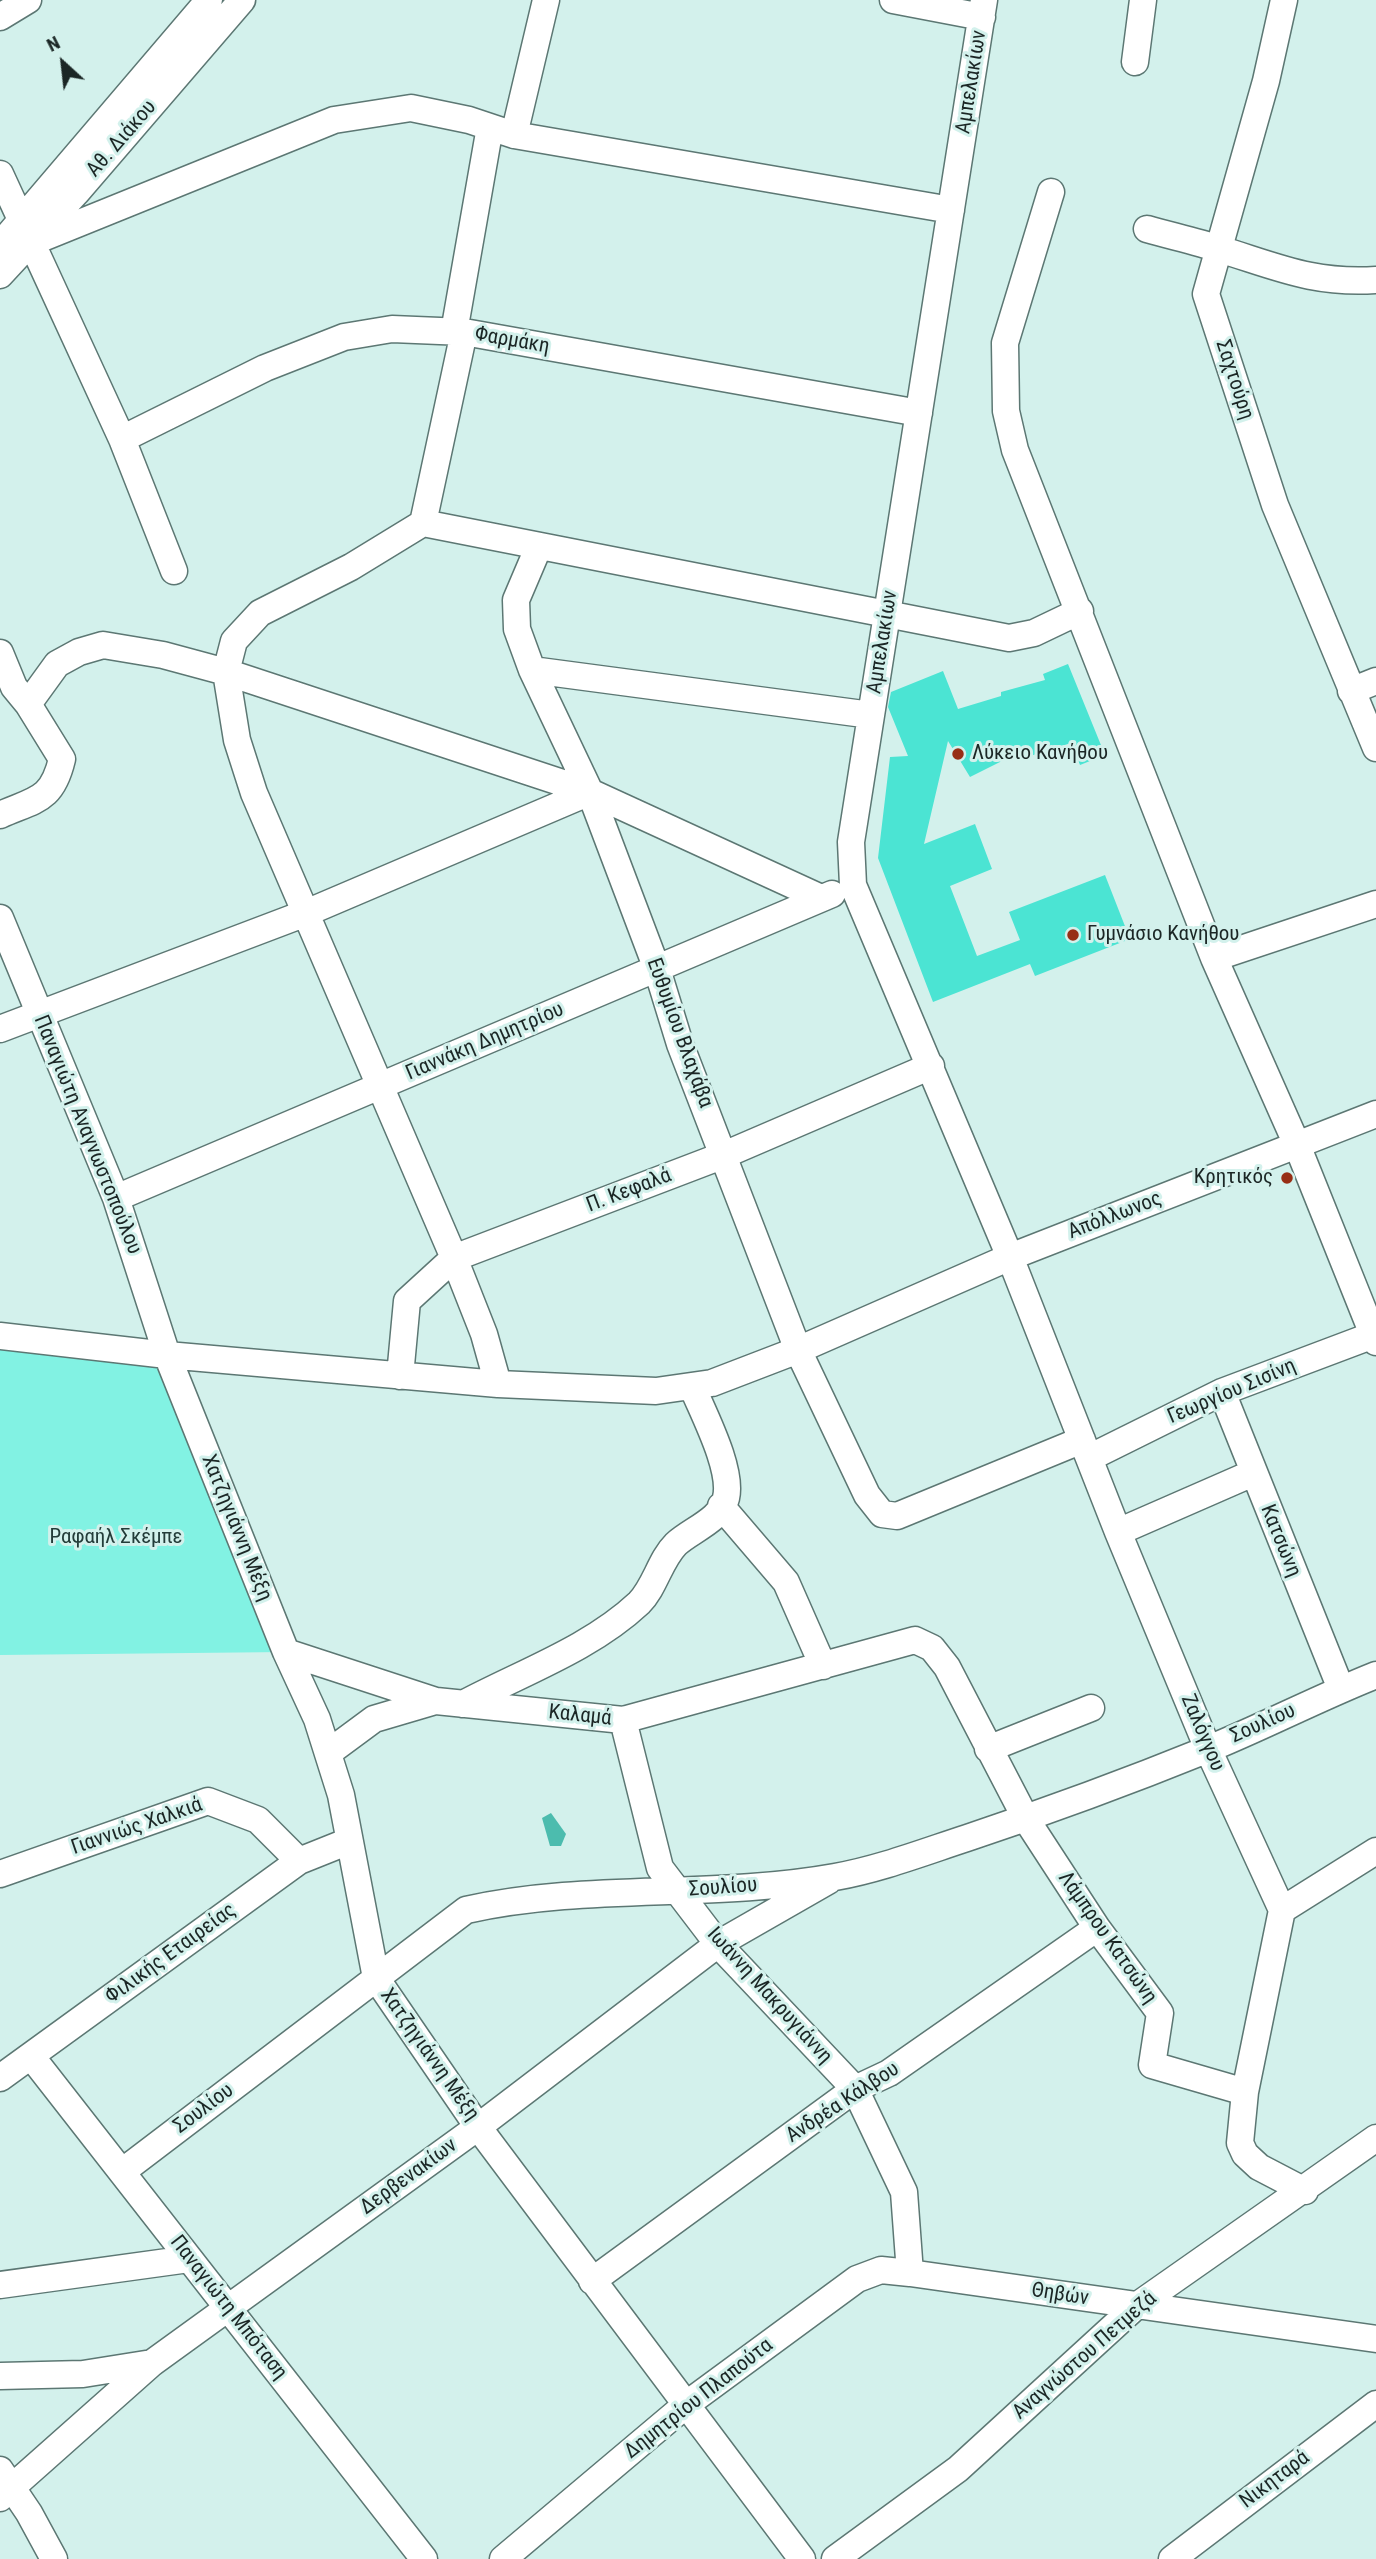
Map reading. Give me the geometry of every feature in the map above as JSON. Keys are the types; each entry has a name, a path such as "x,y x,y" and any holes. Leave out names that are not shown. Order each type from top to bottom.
{"street":[{"name":"Αθ. Διάκου","path":"0,275 25,232 209,0"},
{"name":"Αθ. Διάκου","path":"0,245 25,232 242,0"},
{"path":"423,523 459,332 502,131 546,0"},
{"path":"894,0 983,8"},
{"path":"1135,62 1143,0"},
{"name":"Σαχτούρη","path":"1284,0 1266,81 1206,294 1275,505 1376,748"},
{"name":"Αμπελακίων","path":"983,8 850,842 853,885 1010,1257"},
{"path":"25,232 334,120 411,108 502,131 951,210"},
{"path":"0,174 122,439 174,571"},
{"path":"1052,192 1005,343 1005,388 1015,450 1214,958 1297,1145 1375,1337"},
{"path":"1147,229 1313,278 1376,280"},
{"name":"Φαρμάκη","path":"122,439 265,368 344,337 392,329 459,332 919,413"},
{"path":"498,1384 484,1334 454,1258 254,793 237,740 226,672 234,641 260,613 351,567 423,523 1009,638 1034,633 1080,611"},
{"name":"Ευθυμίου Βλαχάβα","path":"539,546 516,600 517,629 532,670 590,792 657,969 680,1044 798,1350 867,1495 882,1514"},
{"path":"14,695 57,664 103,645 163,655 226,672 590,792 821,898"},
{"path":"0,653 14,695 62,760 57,782 47,794 0,815"},
{"path":"532,670 871,715"},
{"path":"1351,691 1376,681"},
{"path":"0,1029 306,914 590,792"},
{"name":"Γιαννάκη Δημητρίου","path":"116,1198 853,885"},
{"path":"1214,958 1376,904"},
{"name":"Παναγιώτη Αναγνωστοπούλου","path":"0,918 116,1198 167,1355"},
{"name":"Π. Κεφαλά","path":"400,1376 407,1301 454,1258 724,1155 931,1066"},
{"name":"Απόλλωνος","path":"0,1336 167,1355 498,1384 656,1391 712,1383 798,1350 1010,1257 1376,1114"},
{"name":"Ζαλόγγου","path":"1010,1257 1118,1532 1208,1749 1282,1910"},
{"name":"Γεωργίου Σισίνη","path":"882,1514 897,1516 911,1511 1086,1448 1222,1392 1375,1337"},
{"name":"Χατζηγιάννη Μέξη","path":"167,1355 286,1652 317,1719 341,1795 376,1978 478,2127 802,2559"},
{"path":"463,1704 588,1640 619,1619 641,1601 675,1545 713,1518 726,1500 726,1481 692,1386"},
{"name":"Κατσώνη","path":"1222,1392 1341,1689"},
{"path":"1118,1532 1253,1473"},
{"path":"720,1506 786,1582 823,1666"},
{"name":"Καλαμά","path":"286,1652 436,1701 624,1720 915,1640"},
{"name":"Λάμπρου Κατσώνη","path":"915,1640 932,1648 947,1667 1026,1819 1097,1928 1160,2013 1152,2064 1245,2092"},
{"name":"Σουλίου","path":"123,2171 466,1910 505,1901 588,1893 678,1891 835,1877 894,1862 1026,1819 1208,1749 1376,1675"},
{"path":"328,1753 374,1719 436,1701"},
{"path":"988,1749 1091,1708"},
{"name":"Ιωάννη Μακρυγιάννη","path":"624,1720 660,1868 719,1944 855,2090 904,2192 910,2273"},
{"name":"Γιαννιώς Χαλκιά","path":"0,1874 208,1801 258,1820 299,1861"},
{"name":"Φιλικής Εταιρείας","path":"0,2078 299,1861 349,1841"},
{"path":"1305,2190 1259,2167 1245,2154 1240,2133 1245,2092 1282,1910 1376,1851"},
{"name":"Δερβενακίων","path":"4,2485 152,2363 478,2127 719,1944 835,1877"},
{"name":"Ανδρέα Κάλβου","path":"592,2281 855,2090 889,2073 1097,1928"},
{"name":"Παναγιώτη Μπόταση","path":"31,2056 424,2559"},
{"name":"Αναγνώστου Πετμεζά","path":"835,2559 958,2469 1135,2307 1376,2138"},
{"path":"0,2285 189,2259"},
{"name":"Δημητρίου Πλαπούτα","path":"503,2559 687,2404 857,2279 881,2270 910,2273"},
{"name":"Θηβών","path":"910,2273 1135,2307 1376,2339"},
{"path":"0,2376 83,2374 152,2363"},
{"name":"Νικηταρά","path":"1173,2558 1376,2404"},
{"path":"4,2485 54,2559"}],"green space":[{"name":"Ραφαήλ Σκέμπε","path":"0,1336 167,1355 286,1652 0,1655"}],"shaded area":[{"path":"551,1813 566,1834 561,1846 550,1846 542,1818"}],"building":[{"path":"1068,664 1105,755 1080,765 1071,743 1027,757 1020,752 970,777 948,741 924,844 975,824 992,869 950,886 977,956 1020,940 1009,912 1105,875 1130,939 1035,976 1030,964 933,1002 878,858 890,757 908,756 888,707 891,692 943,671 958,709 1001,696 1001,692 1045,680 1043,674"}],"place":[{"name":"Λύκειο Κανήθου","path":"958,754"},
{"name":"Γυμνάσιο Κανήθου","path":"1073,935"},
{"name":"Κρητικός","path":"1287,1178"}]}
